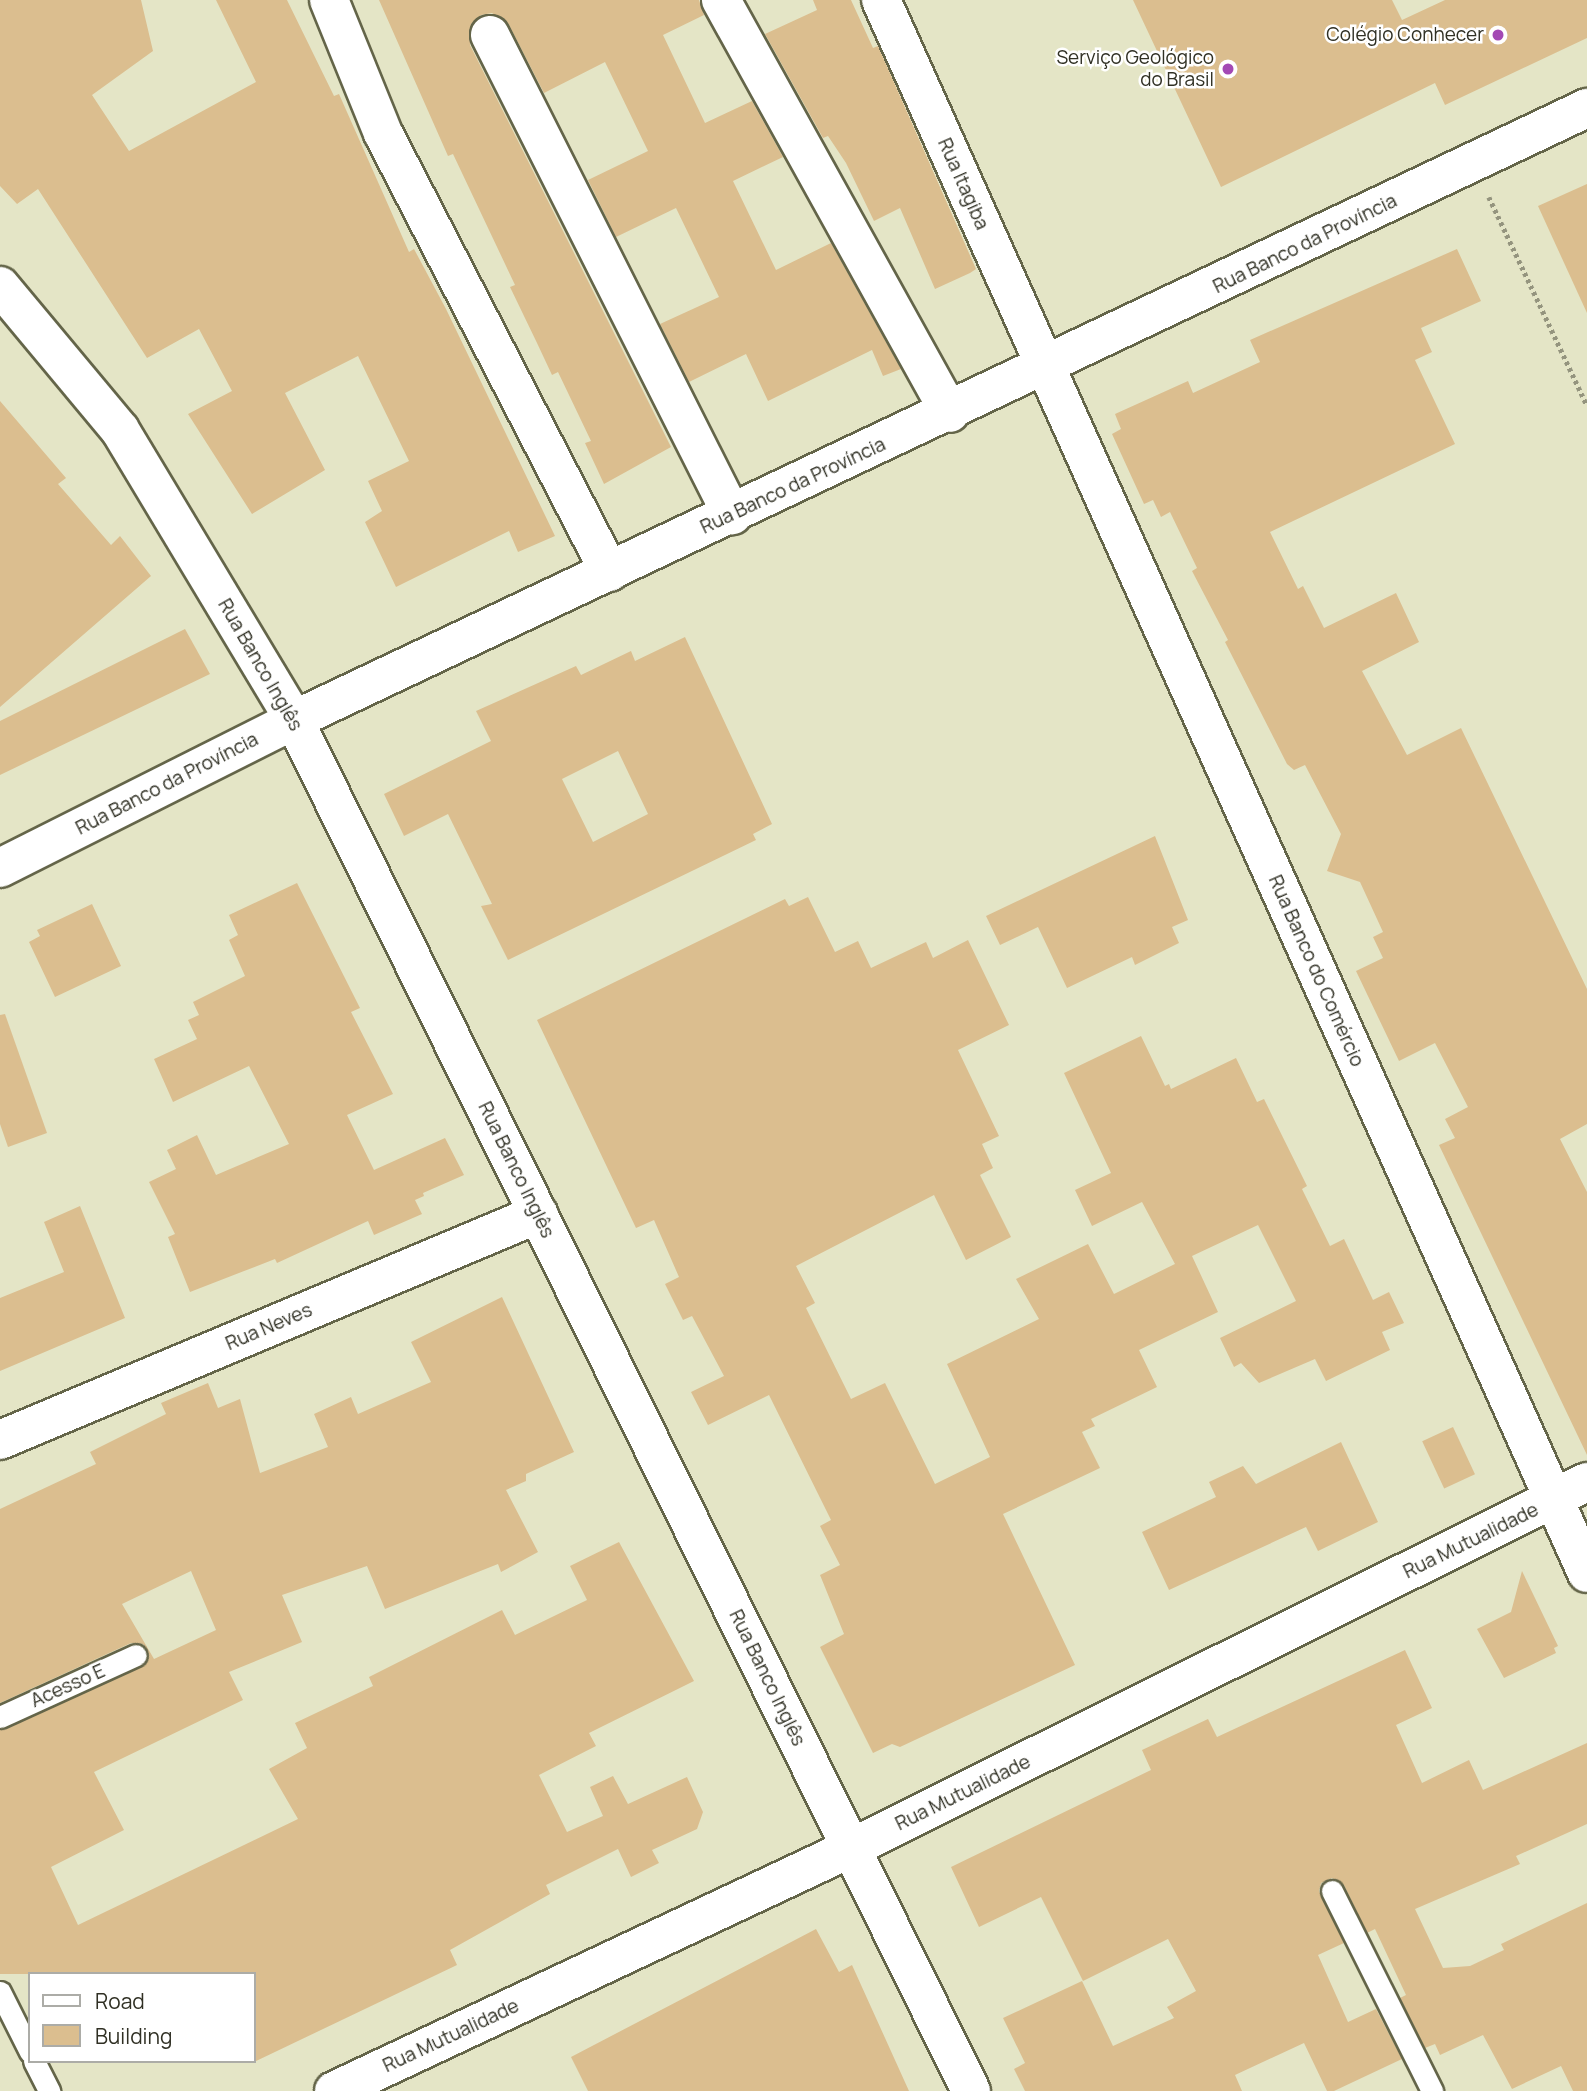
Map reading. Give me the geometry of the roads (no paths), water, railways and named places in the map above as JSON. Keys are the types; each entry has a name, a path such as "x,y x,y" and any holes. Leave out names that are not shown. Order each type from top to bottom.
{"street":[{"path":"329,0 383,133 610,572"},
{"path":"720,0 950,413"},
{"name":"Rua Itagiba","path":"881,0 1046,368"},
{"path":"490,34 732,515"},
{"name":"Rua Banco da Província","path":"0,868 294,720 1046,368 1587,108"},
{"name":"Rua Banco Inglês","path":"0,286 120,430 294,720 971,2091"},
{"name":"Rua Banco do Comércio","path":"1046,368 1587,1573"},
{"name":"Rua Neves","path":"0,1440 538,1214"},
{"name":"Rua Mutualidade","path":"334,2091 851,1848 1587,1482"}],"lane":[{"name":"Acesso E","path":"0,1717 136,1655"},
{"path":"1332,1891 1432,2091"},
{"path":"0,1992 28,2048"},
{"path":"35,2063 49,2091"}],"place":[{"name":"Colégio Conhecer","path":"1498,35"},
{"name":"Serviço Geológico do Brasil","path":"1228,69"}]}
